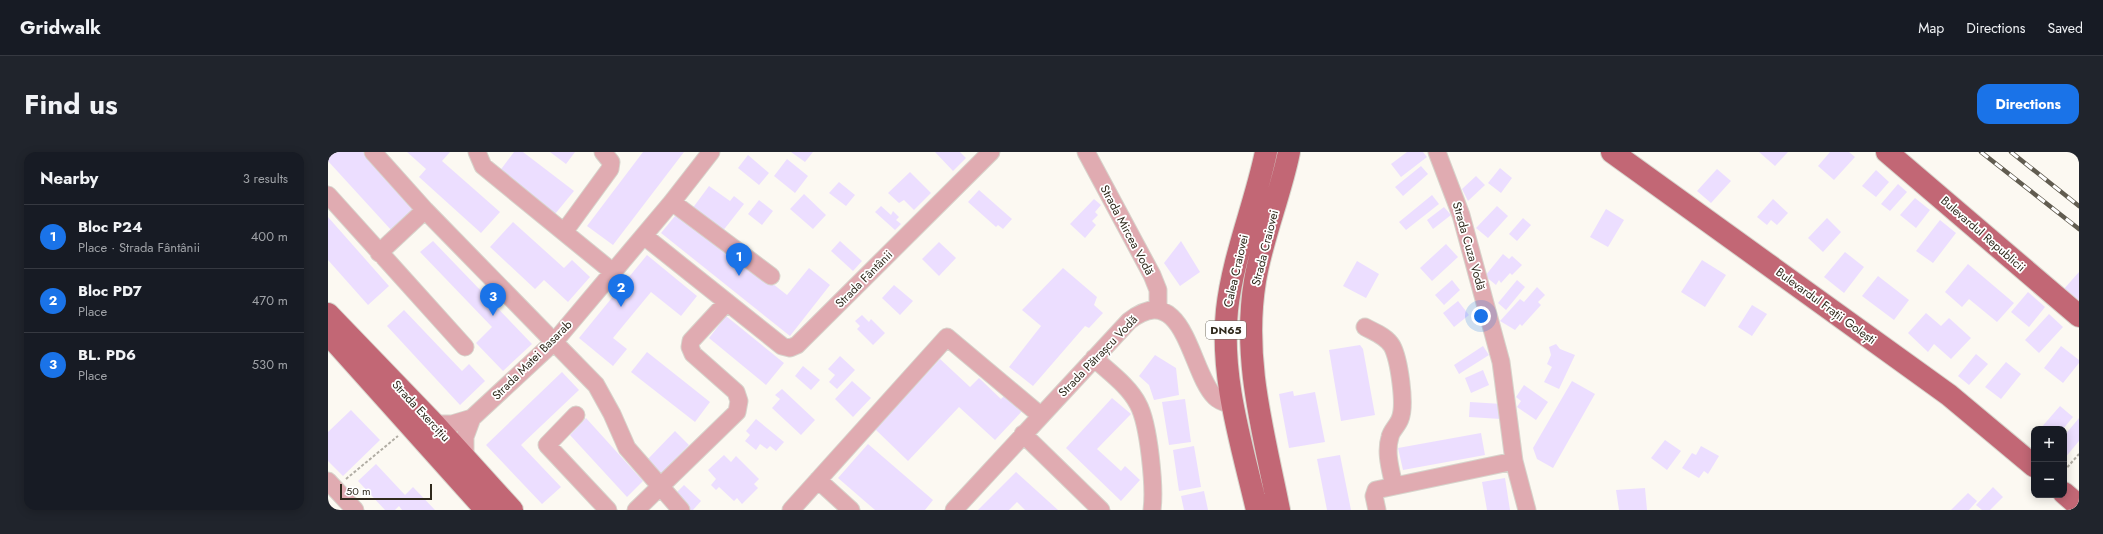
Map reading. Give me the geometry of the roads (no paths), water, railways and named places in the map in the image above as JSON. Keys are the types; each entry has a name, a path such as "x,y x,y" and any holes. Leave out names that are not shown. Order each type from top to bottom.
{"main road":[{"name":"Calea Craiovei","path":"1257,510 1232,404 1226,361 1227,310 1232,277 1259,186 1266,152"},
{"name":"Strada Craiovei","path":"1279,510 1257,411 1251,360 1251,325 1255,280 1289,152"},
{"name":"Bulevardul Republicii","path":"1887,152 2079,316"},
{"name":"Bulevardul Frații Golești","path":"1618,154 1931,382 2031,464"},
{"name":"Strada Exercițiu","path":"328,314 434,424 512,510"},
{"name":"Strada Exercițiu","path":"328,334 486,510"},
{"path":"2067,496 2079,506"}],"street":[{"path":"477,152 483,166 614,273"},
{"path":"564,232 610,169 611,162 603,152"},
{"name":"Strada Fântânii","path":"644,236 782,346 790,348 798,345 991,152"},
{"name":"Strada Mircea Vodă","path":"1086,152 1152,275 1158,290 1158,310"},
{"name":"Strada Cuza Vodă","path":"1437,152 1461,215 1501,362 1514,461 1527,510"},
{"name":"Strada Matei Basarab","path":"472,418 555,341 614,273 672,202 708,153"},
{"path":"379,154 425,210 555,341 596,385 612,414 627,448 682,510"},
{"path":"328,195 465,347"},
{"path":"672,202 771,276"},
{"path":"379,253 425,210"},
{"path":"636,510 737,412 739,401 736,392 693,354 690,347 691,341 727,302"},
{"name":"Strada Pătrașcu Vodă","path":"954,510 1040,415 1139,313 1150,310 1158,310"},
{"path":"1158,310 1176,320 1211,391 1222,402 1232,404"},
{"path":"1364,327 1380,334 1392,346 1398,363 1402,397 1401,418 1390,437 1388,455 1394,486"},
{"path":"791,510 947,336 1040,415"},
{"path":"1094,358 1130,393 1139,405 1144,421 1152,474 1154,497 1152,510"},
{"path":"576,415 547,445 608,510"},
{"path":"434,424 452,424 472,418"},
{"path":"465,458 465,437 472,418"},
{"path":"1023,434 1101,510"},
{"path":"1377,510 1374,496 1376,490 1514,461"},
{"path":"818,480 851,510"},
{"path":"331,485 355,510"}],"railway":[{"path":"1981,152 2079,229"},
{"path":"2011,152 2079,206"}],"place":[{"name":"Bloc P24","path":"739,276"},
{"name":"Bloc PD7","path":"621,307"},
{"name":"BL. PD6","path":"493,316"}]}
